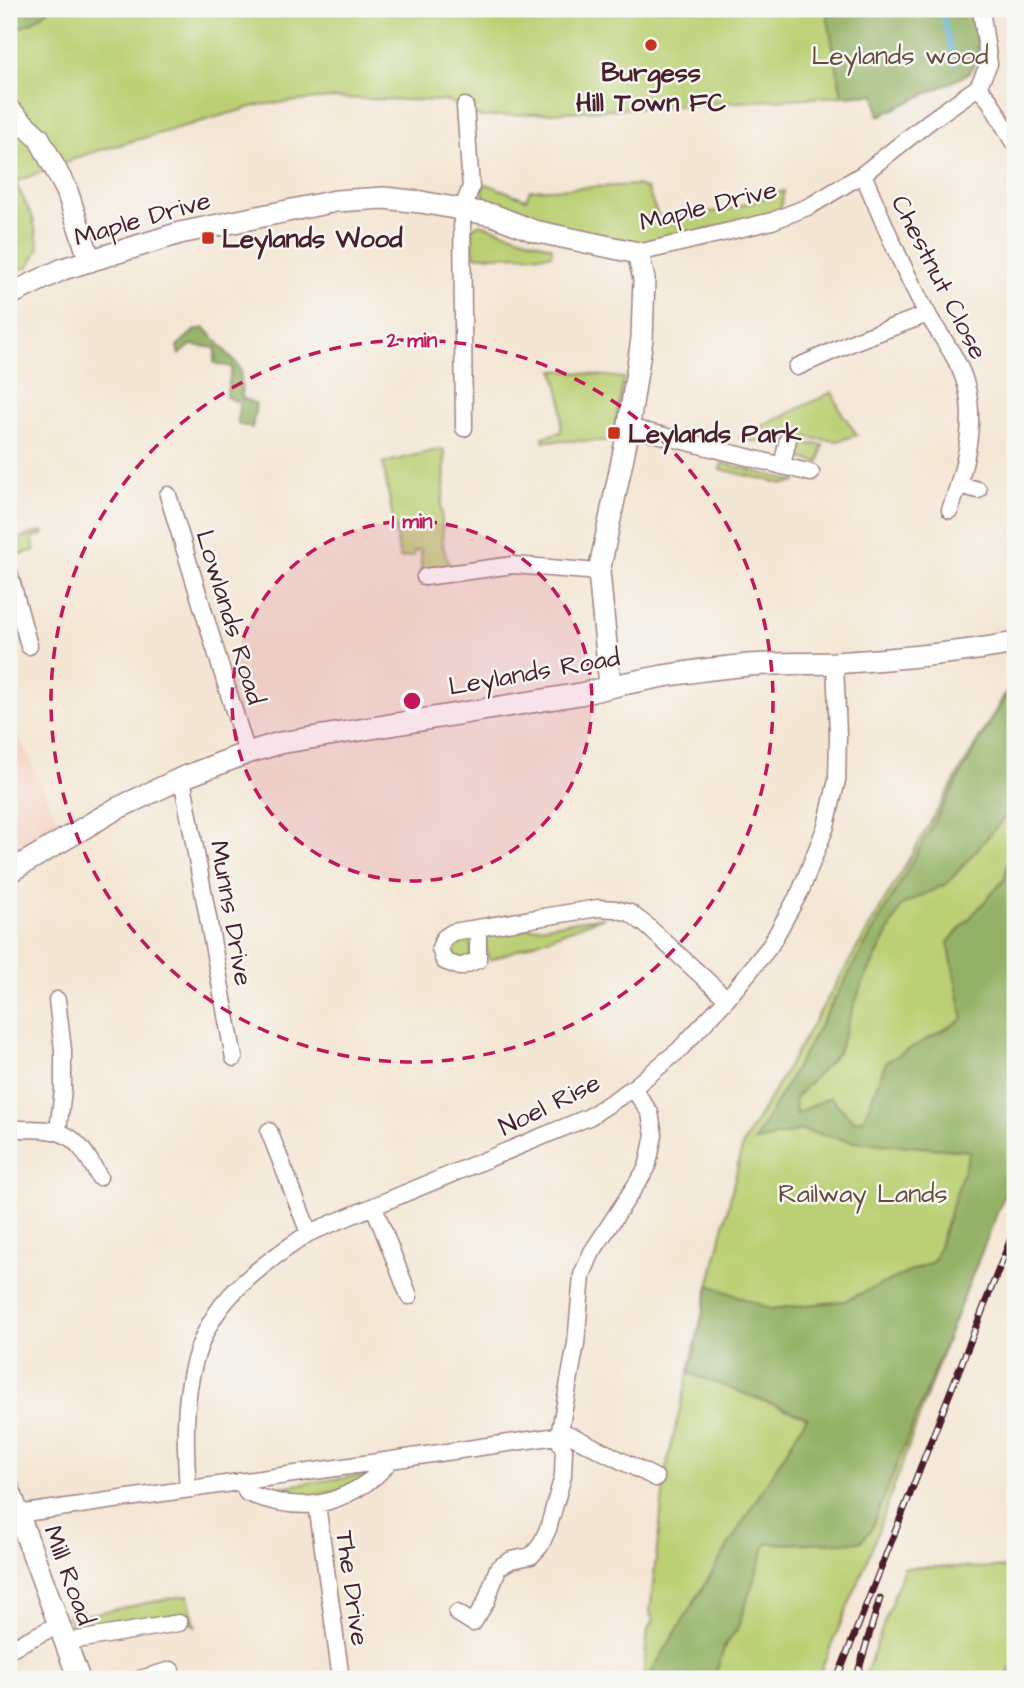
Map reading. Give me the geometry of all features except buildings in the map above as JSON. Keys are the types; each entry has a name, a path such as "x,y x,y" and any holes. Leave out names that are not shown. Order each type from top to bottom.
{"street":[{"path":"981,9 989,64 978,87 1013,135"},
{"name":"Maple Drive","path":"9,295 63,269 180,233 336,201 384,198 493,215 534,231 638,253 772,221 810,206 863,174 978,87"},
{"path":"464,428 462,210 471,187 465,106"},
{"path":"9,110 39,138 67,191 90,261"},
{"name":"Chestnut Close","path":"863,174 894,247 928,314 955,358 966,384 970,429 959,485 950,510"},
{"path":"610,686 599,572 628,427 642,339 644,279 638,253"},
{"path":"797,367 928,314"},
{"path":"628,427 811,473"},
{"path":"782,466 788,439"},
{"path":"959,485 978,490"},
{"name":"Lowlands Road","path":"169,495 247,753"},
{"path":"425,577 513,565 599,572"},
{"path":"9,572 29,646"},
{"name":"Leylands Road","path":"9,872 116,809 182,778 280,743 748,665 835,663 962,653 1015,643"},
{"name":"Noel Rise","path":"188,1489 184,1439 188,1388 201,1339 229,1297 268,1261 310,1233 589,1117 633,1088 679,1050 727,999 770,946 801,890 826,826 837,780 835,663"},
{"name":"Munns Drive","path":"182,778 234,1058"},
{"path":"478,928 598,908 630,913 727,999"},
{"path":"57,1000 63,1050 63,1090 58,1130"},
{"path":"457,1613 473,1623 486,1602 498,1568 511,1560 531,1556 540,1546 548,1529 563,1476 564,1450 559,1433 576,1344 582,1275 592,1252 647,1168 654,1135 650,1113 633,1088"},
{"path":"9,1129 58,1130 74,1140 88,1155 99,1177"},
{"path":"269,1131 310,1233"},
{"path":"374,1207 410,1296"},
{"path":"18,1514 389,1461 559,1433 656,1478"},
{"path":"241,1481 247,1493 268,1500 317,1504 362,1487 382,1472 389,1461"},
{"name":"Mill Road","path":"9,1489 79,1679"},
{"name":"The Drive","path":"317,1504 341,1679"},
{"path":"9,1649 62,1633 179,1623"},
{"path":"140,1679 171,1670"}],"shaded area":[{"path":"9,713 61,828 9,860"}],"green space":[{"path":"9,9 973,9 977,51 973,67 968,74 879,116 875,94 480,117 448,101 329,98 259,105 87,154 15,182 33,218 39,248 29,266 9,274"},
{"path":"9,9 50,9 31,23 9,33"},
{"name":"Leylands wood","path":"826,9 973,9 978,34 976,59 968,74 879,116 875,94 842,96"},
{"path":"486,184 526,199 530,190 637,185 647,189 659,218 727,210 784,191 780,210 773,215 639,245 585,234 486,202 482,188"},
{"path":"480,224 552,247 551,255 474,256 472,227"},
{"path":"205,328 240,368 242,398 256,404 252,428 238,424 239,402 226,397 232,367 214,363 216,348 191,345 179,355 177,346 194,331"},
{"path":"554,370 624,378 612,441 543,441 543,437 561,432 562,402"},
{"path":"832,392 840,410 857,435 838,441 783,435 757,442 740,437"},
{"path":"798,444 823,445 819,463 798,457"},
{"path":"441,449 445,451 441,505 443,546 450,567 421,571 421,550 414,551 414,556 400,558 383,463"},
{"path":"722,463 797,482 783,484 720,469"},
{"path":"43,531 44,534 32,538 35,550 19,555 14,542 16,539"},
{"name":"Railway Lands","path":"1015,677 1015,1152 866,1564 817,1679 643,1679 648,1629 653,1621 650,1612 666,1468 743,1144"},
{"path":"1015,679 1015,806 948,883 902,905 860,989 838,1053 795,1098 796,1114 830,1097 854,1121 864,1118 886,1062 963,1019 948,942 1004,880 1015,837 1015,1168 871,1530 860,1542 766,1544 737,1630 726,1643 714,1679 647,1679 807,1417 689,1373 709,1285 771,1309 844,1301 934,1261 970,1151 854,1142 801,1130 754,1142"},
{"path":"604,917 490,960 483,943 487,935"},
{"path":"462,937 470,939 472,955 467,960 448,958 448,942"},
{"path":"371,1474 331,1493 287,1496 258,1490"},
{"path":"904,1568 1015,1568 1015,1659 1006,1679 864,1679"},
{"path":"188,1595 195,1626 183,1613 73,1634 67,1614 81,1610 86,1615"}],"waterway":[{"path":"941,9 955,64"}],"railway":[{"path":"837,1679 1015,1228"},
{"path":"856,1679 880,1598"}],"place":[{"name":"Burgess Hill Town FC","path":"651,45"},
{"name":"Leylands Wood","path":"208,238"},
{"name":"Leylands Park","path":"614,433"}]}
